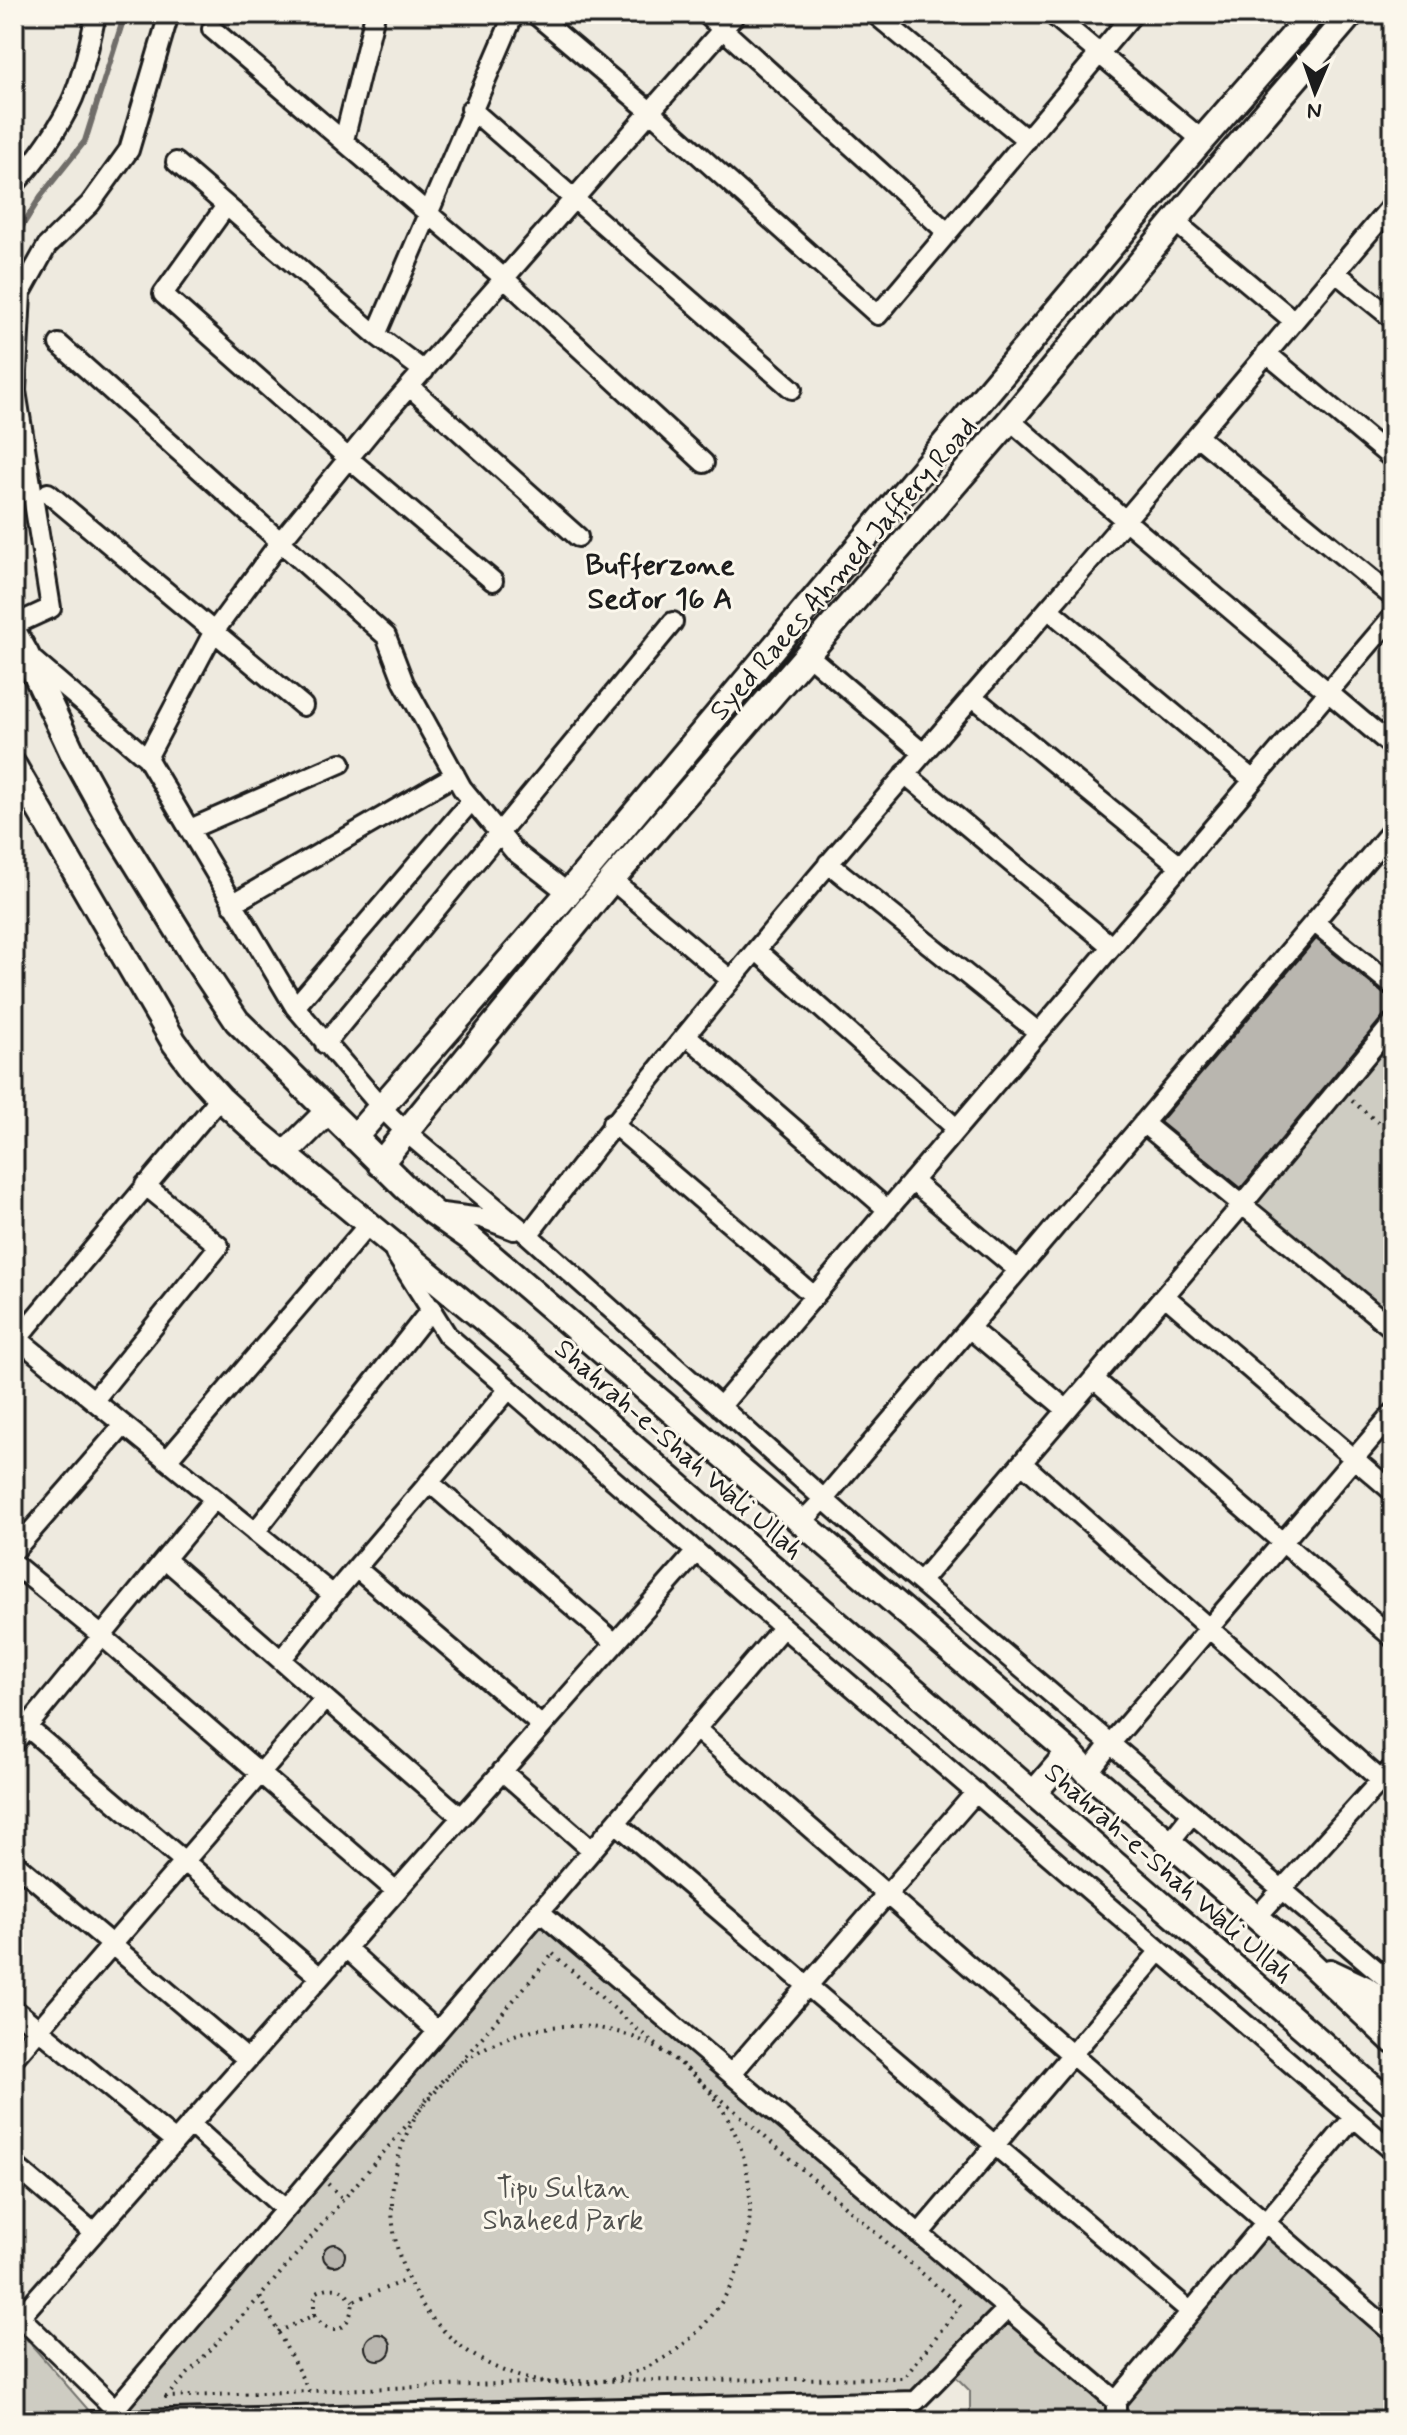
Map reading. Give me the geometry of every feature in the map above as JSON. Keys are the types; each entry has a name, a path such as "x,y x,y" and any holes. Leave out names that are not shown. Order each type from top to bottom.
{"main road":[{"name":"Syed Raees Ahmed Jaffery Road","path":"354,1138 568,893 1166,181 1312,14"},
{"name":"Syed Raees Ahmed Jaffery Road","path":"380,1164 612,880 1010,420 1174,221 1351,14"},
{"path":"1196,147 1190,165 1193,173 1201,177 1212,176"},
{"path":"1166,181 1176,177 1186,180 1193,188 1193,199"},
{"name":"Shahrah-e-Shah Wali Ullah","path":"20,644 73,754 140,869 237,1021 380,1164 433,1212 470,1238 1069,1752 1088,1773 1310,1963 1393,2041"},
{"name":"Shahrah-e-Shah Wali Ullah","path":"14,766 22,803 174,1042 220,1098 377,1233 526,1354 1393,2105"},
{"path":"284,1155 327,1112"},
{"path":"1034,1793 1069,1752"},
{"path":"1310,1963 1364,1988 1393,2009"}],"street":[{"path":"14,185 34,163 72,99 96,14"},
{"path":"14,625 51,608 16,391 21,293 47,246 90,204 129,150 169,14"},
{"path":"376,335 514,14"},
{"path":"535,14 651,112 878,315 1133,14"},
{"path":"706,14 948,233"},
{"path":"147,758 213,633 280,542 348,458 736,14"},
{"path":"875,14 1027,140"},
{"path":"1052,14 1100,54 1196,147"},
{"path":"344,140 373,15"},
{"path":"212,29 505,279 704,463"},
{"path":"471,109 792,389"},
{"path":"176,162 376,335 424,371"},
{"path":"528,1235 612,1123 828,863 1393,204"},
{"path":"226,206 163,294 493,581"},
{"path":"1174,221 1294,321"},
{"path":"1335,272 1393,319"},
{"path":"59,344 386,636 404,683 472,800 514,851 568,893"},
{"path":"1266,353 1393,459"},
{"path":"410,387 578,537"},
{"path":"1010,420 1393,747"},
{"path":"1197,436 1393,597"},
{"path":"48,493 303,706"},
{"path":"1048,609 1253,780"},
{"path":"720,1407 1393,616"},
{"path":"325,1044 673,622"},
{"path":"20,644 147,758 295,1007 406,1132 528,1235 920,1582 1393,1984"},
{"path":"808,655 923,753"},
{"path":"972,696 1180,866"},
{"path":"190,829 341,763"},
{"path":"905,774 1111,946"},
{"path":"232,904 455,775"},
{"path":"295,1007 472,800"},
{"path":"801,1523 1393,829"},
{"path":"828,863 1038,1032"},
{"path":"612,880 731,980"},
{"path":"1314,922 1393,986"},
{"path":"756,950 956,1128"},
{"path":"920,1582 1393,1023"},
{"path":"686,1035 888,1210"},
{"path":"220,1098 16,1341 94,1400 333,1595"},
{"path":"612,1123 814,1296"},
{"path":"1143,1123 1393,1329"},
{"path":"912,1181 1018,1270"},
{"path":"94,1400 219,1246 145,1185"},
{"path":"433,1212 482,1218 528,1235"},
{"path":"167,1460 377,1233 432,1308 447,1335 1393,2151"},
{"path":"1165,1296 1393,1492"},
{"path":"255,1532 432,1308"},
{"path":"969,1328 1067,1410"},
{"path":"1094,1379 1393,1638"},
{"path":"281,1660 509,1389"},
{"path":"1088,1773 1393,1413"},
{"path":"14,1551 124,1425"},
{"path":"1022,1463 1209,1628 1389,1779 1256,1918"},
{"path":"429,1482 615,1643"},
{"path":"14,1743 214,1499"},
{"path":"112,2415 17,2314 94,2233 696,1552"},
{"path":"165,1559 461,1817"},
{"path":"14,1564 102,1636 396,1891"},
{"path":"356,1568 542,1726"},
{"path":"938,1641 959,1615"},
{"path":"112,2415 783,1627"},
{"path":"14,2058 325,1699"},
{"path":"27,1727 320,1977"},
{"path":"696,1729 1393,2333"},
{"path":"502,1771 592,1850"},
{"path":"731,2074 976,1792"},
{"path":"1168,1844 1192,1814"},
{"path":"616,1823 1191,2312"},
{"path":"14,1862 247,2059"},
{"path":"539,1911 1116,2401"},
{"path":"346,1948 437,2031"},
{"path":"919,2234 1160,1951"},
{"path":"14,2009 175,2141"},
{"path":"1116,2421 1116,2401 1354,2117"},
{"path":"190,2124 285,2209"},
{"path":"14,2165 94,2233"},
{"path":"89,2421 112,2415 277,2419 758,2413 916,2401 1006,2310"}],"path":[{"path":"1338,1090 1393,1135"},
{"path":"553,1954 691,2073 960,2306 904,2378 582,2381 166,2397 260,2297 553,1954"},
{"path":"544,2024 569,2024 613,2032 647,2045 691,2073 734,2129 745,2157 749,2187 745,2252 717,2310 696,2336 670,2357 632,2372 582,2381 521,2375 480,2363 454,2345 413,2298 399,2270 393,2239 392,2208 403,2148 439,2087 503,2034 544,2024"},
{"path":"353,2301 405,2281"},
{"path":"334,2286 346,2291 353,2301 349,2322 340,2328 330,2329 320,2324 314,2315 317,2292 326,2288 334,2286"},
{"path":"260,2297 309,2391"},
{"path":"278,2332 314,2315"}],"green space":[{"path":"1393,1023 1393,1329 1242,1205"},
{"name":"Tipu Sultan Shaheed Park","path":"539,1911 1116,2401 1272,2227 1393,2333 1393,2421 970,2421 970,2391 948,2369 916,2401 109,2420"},
{"path":"14,2325 92,2414 14,2416"}],"building":[{"path":"1316,939 1385,995 1393,998 1393,1011 1384,1015 1241,1188 1160,1122"},
{"path":"334,2244 342,2247 345,2255 342,2263 334,2266 326,2263 323,2255 326,2247"},
{"path":"378,2334 387,2338 391,2347 387,2356 378,2360 369,2356 365,2347 369,2338"}],"waterway":[{"path":"14,239 41,196 85,141 125,14"}],"district":[{"name":"Bufferzone Sector 16 A","path":"660,581"}]}
